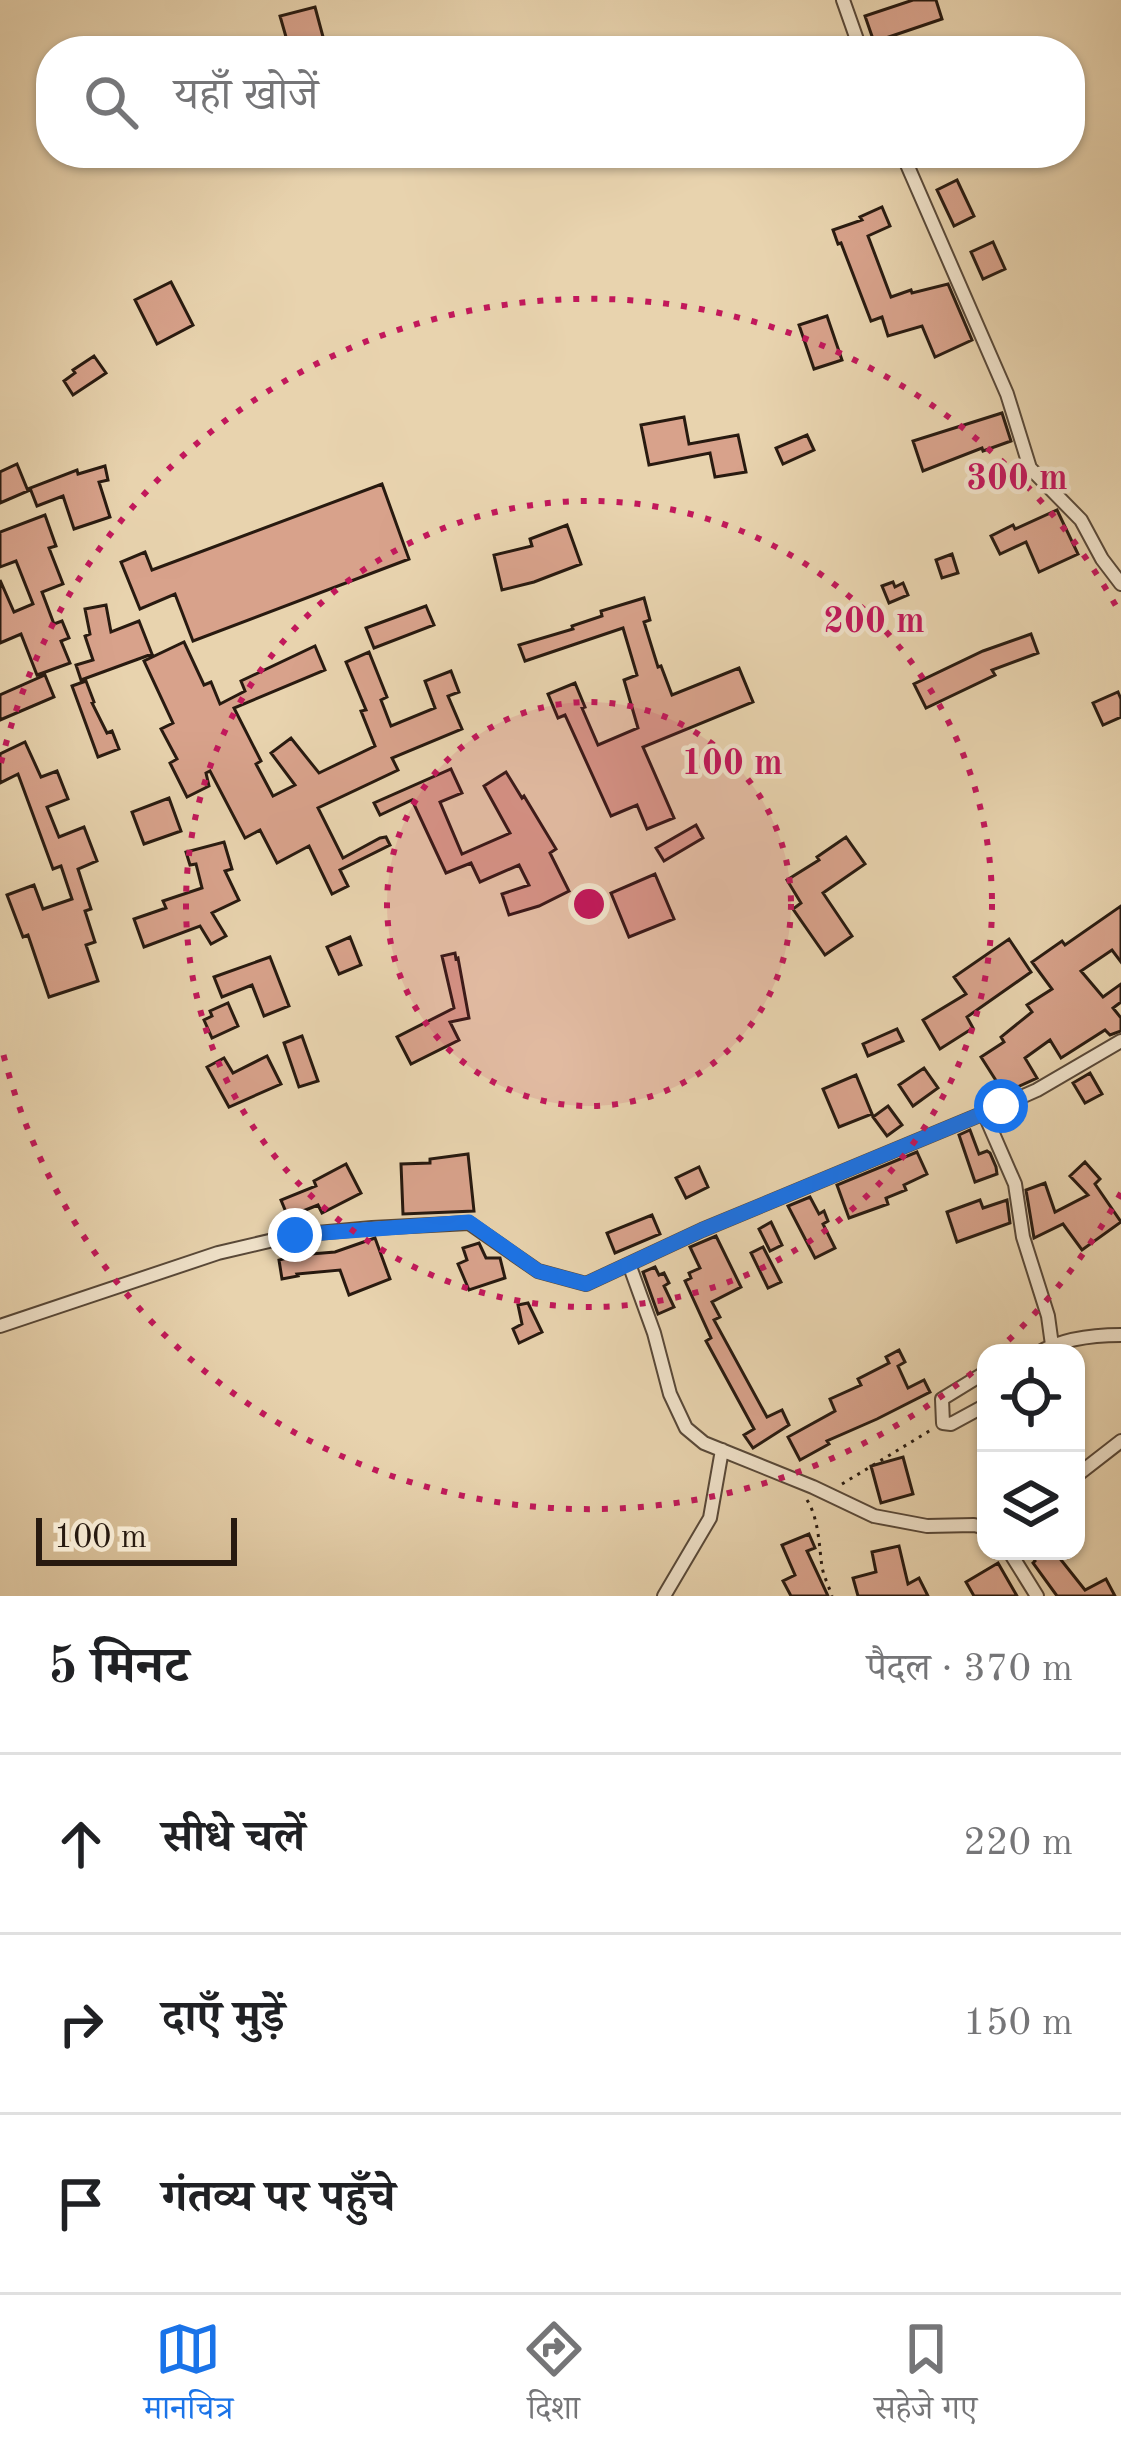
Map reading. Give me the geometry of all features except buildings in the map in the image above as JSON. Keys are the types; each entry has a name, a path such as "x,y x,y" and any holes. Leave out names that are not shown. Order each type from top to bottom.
{"street":[{"path":"843,0 856,36"},
{"path":"909,168 1007,394 1030,468 1082,520 1121,584"},
{"path":"0,1326 218,1253 295,1235 469,1222 538,1271 586,1284 702,1230 1037,1090 1121,1041"},
{"path":"984,1113 1015,1184 1023,1237 1052,1344"},
{"path":"628,1264 670,1394 686,1428 704,1443 874,1516 927,1526 977,1526"},
{"path":"1056,1344 1121,1335"},
{"path":"977,1380 942,1399 943,1423 951,1424 977,1410"},
{"path":"1085,1470 1121,1441"},
{"path":"664,1596 710,1519 722,1450"},
{"path":"1015,1560 1037,1596"}],"path":[{"path":"827,1493 943,1423"},
{"path":"794,1479 813,1509 832,1596"}],"route":[{"path":"295,1235 469,1222 538,1271 586,1284 702,1230 1001,1106"}]}
